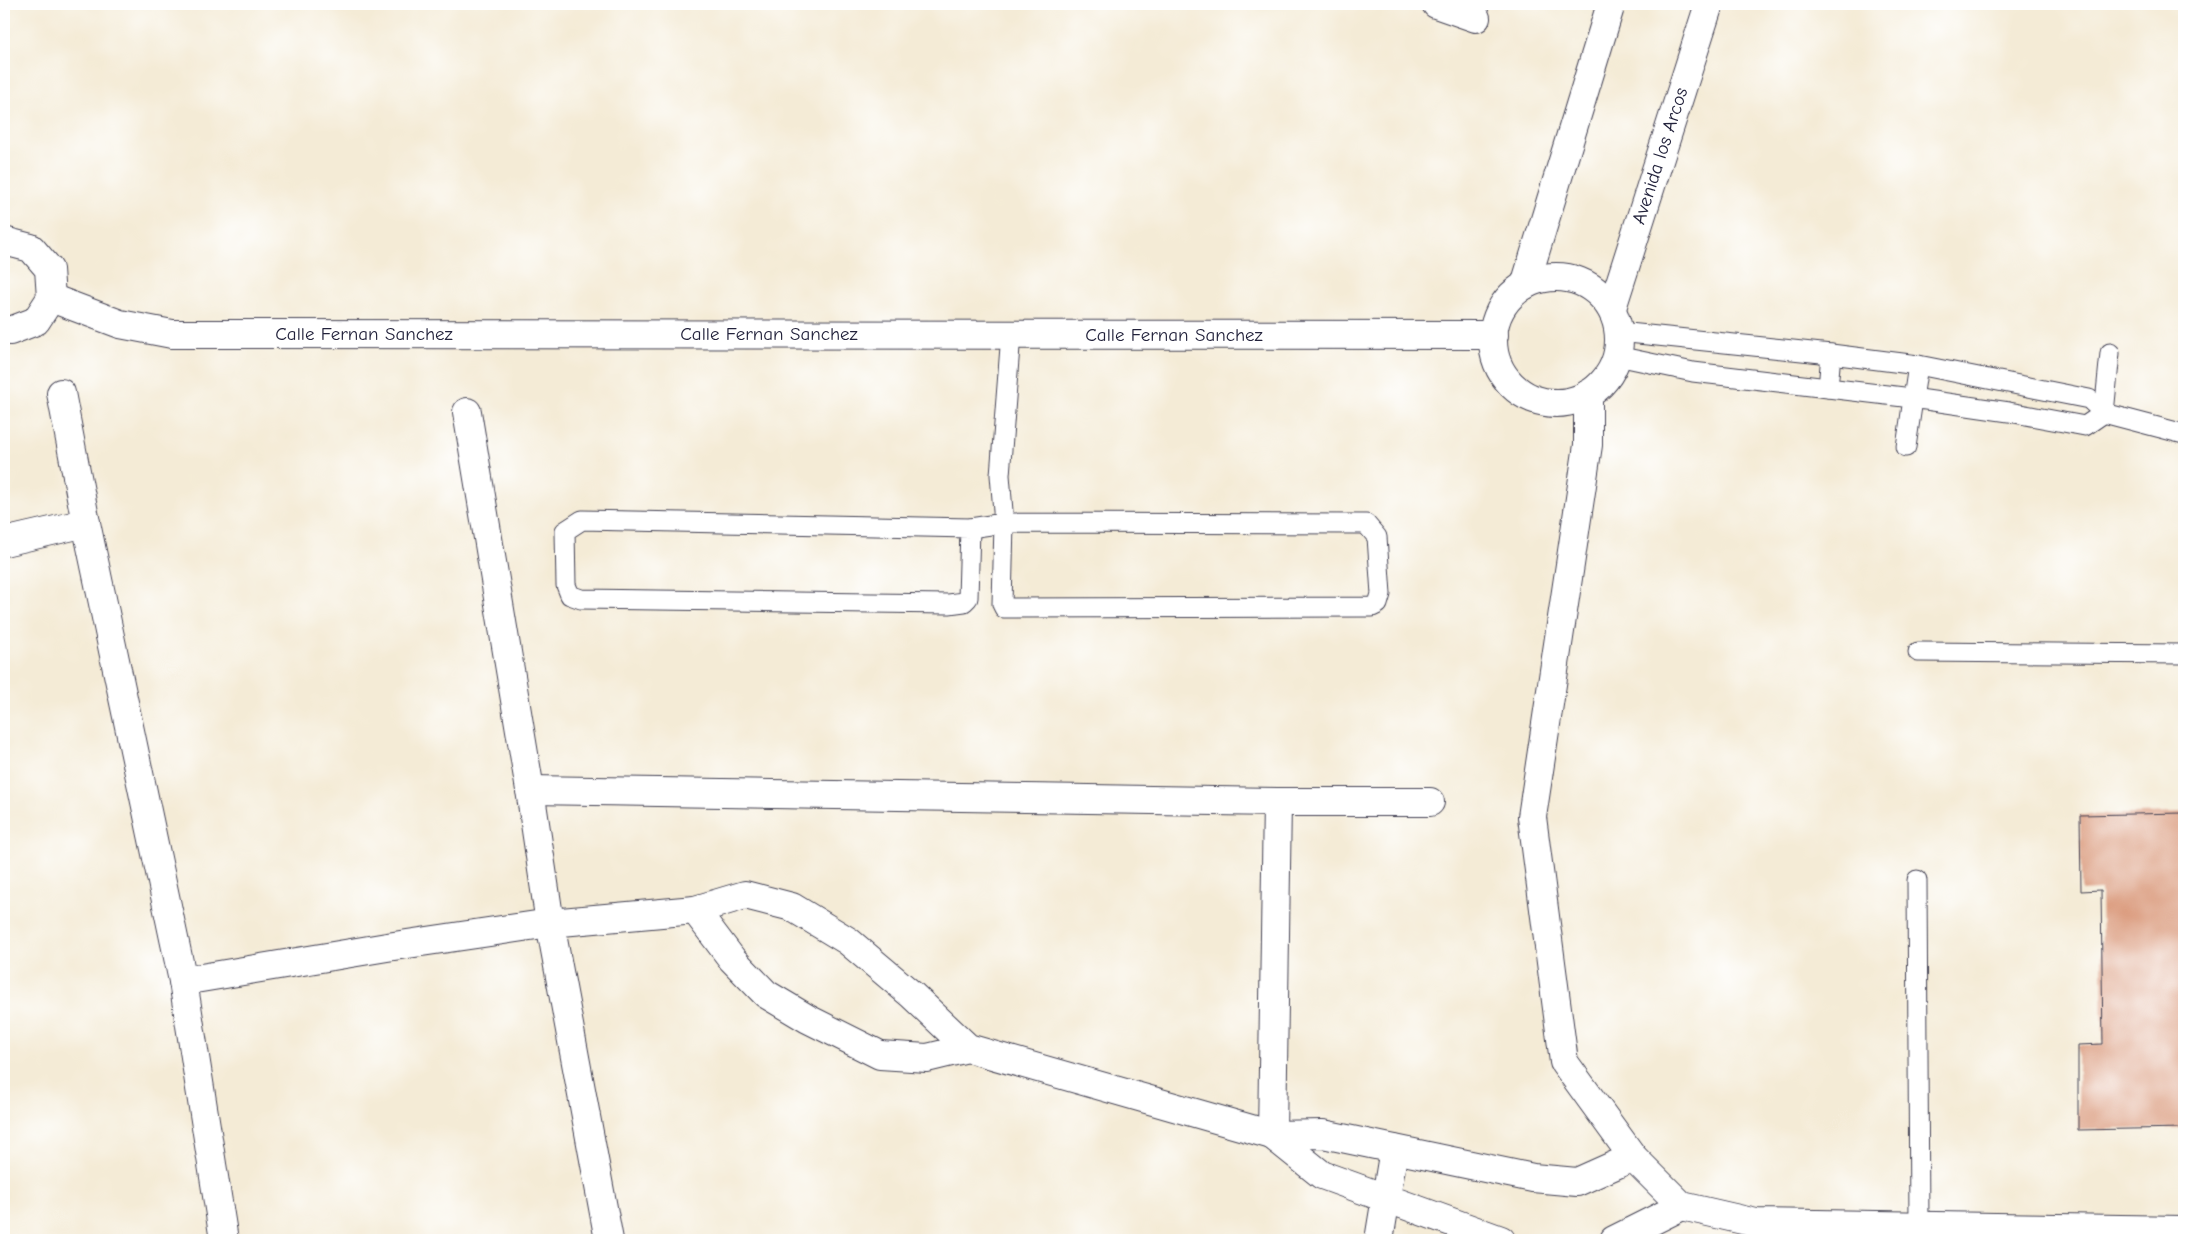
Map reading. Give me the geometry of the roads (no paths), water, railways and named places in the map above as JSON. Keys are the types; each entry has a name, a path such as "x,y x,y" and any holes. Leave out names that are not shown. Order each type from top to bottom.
{"street":[{"path":"1436,4 1476,18"},
{"path":"1525,285 1611,4"},
{"name":"Avenida los Arcos","path":"1616,332 1709,4"},
{"path":"4,241 32,248 49,270 50,298 36,321 10,331 4,329"},
{"path":"1548,277 1573,278 1595,289 1616,332 1607,378 1588,394 1567,402 1544,402 1523,394 1506,378 1496,358 1494,335 1498,315 1509,298 1525,285 1548,277"},
{"name":"Calle Fernan Sanchez","path":"50,298 120,324 172,334 1494,335"},
{"path":"61,393 86,523 183,981 224,1240"},
{"path":"1588,394 1588,445 1532,817 1564,1062 1633,1157 1682,1206 1756,1222 2184,1230"},
{"path":"467,412 530,790 550,923 609,1240"},
{"path":"4,542 86,523"},
{"path":"530,790 1277,802 1430,802"},
{"path":"1272,1135 1277,802"},
{"path":"183,981 387,947 550,923 695,910 745,895 792,907 848,941 912,995 968,1048 1272,1135 1323,1134 1534,1178 1577,1182 1633,1157"},
{"path":"695,910 732,959 766,994 808,1019 880,1055 927,1058 968,1048"},
{"path":"1272,1135 1322,1175 1501,1240"},
{"path":"1379,1240 1394,1149"},
{"path":"1614,1240 1682,1206"}],"lane":[{"path":"1616,332 1918,365 2089,399 2104,413 2184,434"},
{"path":"1616,332 1693,372 1912,398 2009,412 2085,426 2104,413 2110,353"},
{"path":"970,528 968,598 960,603 581,599 570,595 566,585 566,531 582,520 970,528 1004,523 1366,524 1377,536 1381,594 1378,604 1372,607 1004,608 1002,604 1004,523 1000,475 1012,334"},
{"path":"1828,388 1831,354"},
{"path":"1906,447 1918,365"},
{"path":"1918,652 2184,654"},
{"path":"1917,880 1919,1225"}]}
